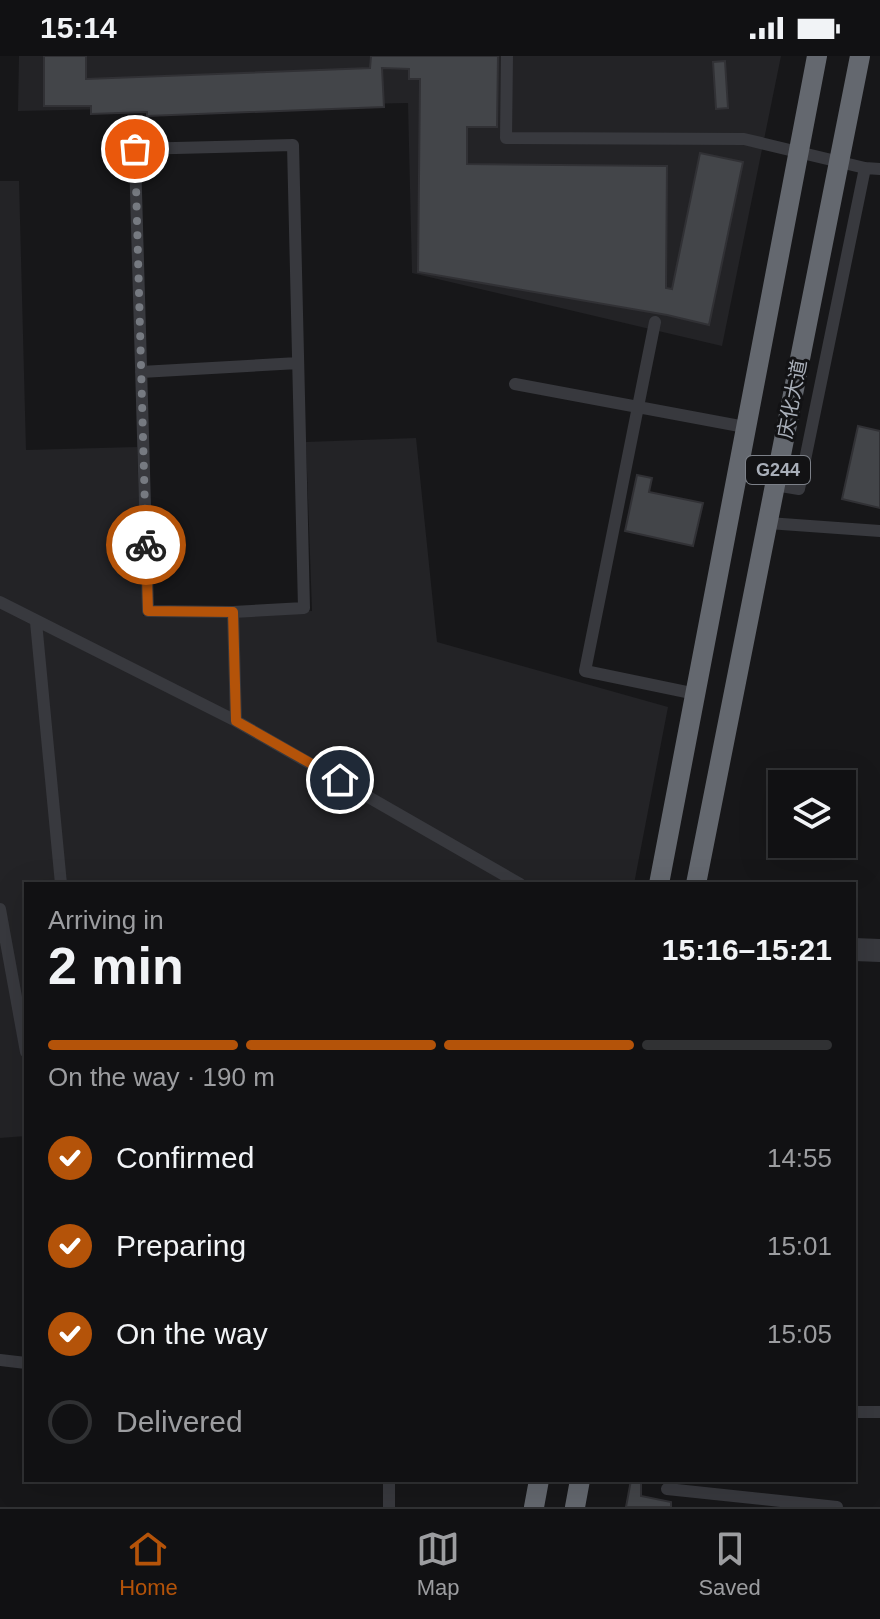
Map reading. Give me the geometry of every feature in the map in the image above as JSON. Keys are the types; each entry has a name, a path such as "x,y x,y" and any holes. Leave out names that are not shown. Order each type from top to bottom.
{"highway":[{"name":"庆化大道","path":"659,882 817,56"},
{"name":"庆化大道","path":"696,882 860,56"},
{"path":"534,1507 539,1482"},
{"path":"575,1507 580,1482"}],"street":[{"path":"507,56 506,138 744,139 880,169"},
{"path":"134,122 148,611 233,612 304,608 293,145 135,149"},
{"path":"775,485 799,489 865,168"},
{"path":"655,322 585,671 696,694"},
{"path":"141,372 298,363"},
{"path":"515,384 745,427"},
{"path":"768,523 880,531"},
{"path":"0,602 236,721 517,882"},
{"path":"233,612 236,721"},
{"path":"36,622 61,882"},
{"path":"0,909 24,1041"},
{"path":"856,944 880,945"},
{"path":"856,955 880,956"},
{"path":"0,1360 24,1363"},
{"path":"856,1412 880,1412"},
{"path":"389,1482 389,1507"},
{"path":"667,1489 837,1507"}],"shaded area":[{"path":"19,56 781,56 722,346 412,273 408,103 18,111"},
{"path":"0,181 19,181 26,450 137,447 143,616 312,611 306,442 416,438 437,642 668,707 634,882 24,882 24,1136 0,1138"}],"building":[{"path":"44,56 86,56 86,79 370,68 371,56 498,56 497,127 467,127 467,164 667,166 666,288 672,289 700,153 743,162 709,325 418,272 420,79 409,79 409,69 382,68 384,107 147,116 147,112 91,114 91,106 44,106"},
{"path":"725,61 728,108 716,109 713,62"},
{"path":"858,426 880,431 880,508 842,499"},
{"path":"637,475 652,478 649,492 703,503 693,546 625,531"},
{"path":"631,1482 641,1482 641,1496 671,1502 671,1507 626,1507"}],"way so far":[{"path":"135,149 146,545"}],"route":[{"path":"146,545 148,611 233,612 236,721 340,780"}]}
